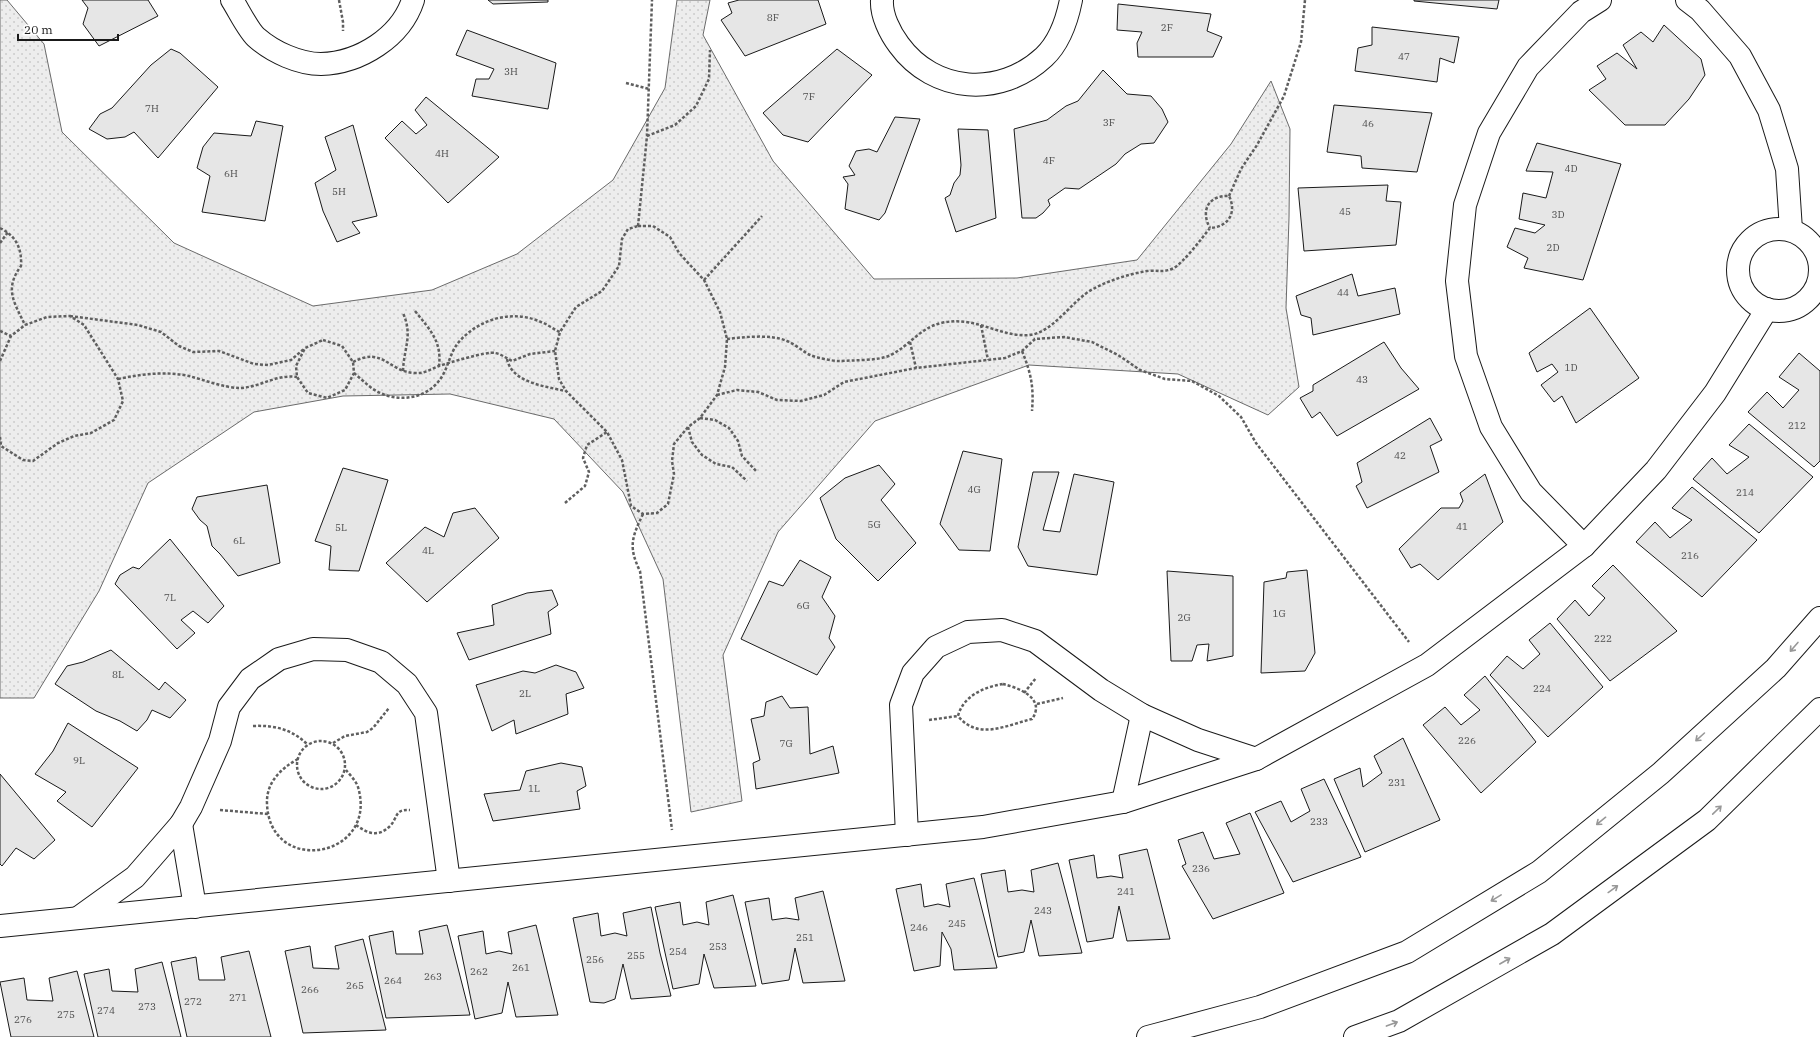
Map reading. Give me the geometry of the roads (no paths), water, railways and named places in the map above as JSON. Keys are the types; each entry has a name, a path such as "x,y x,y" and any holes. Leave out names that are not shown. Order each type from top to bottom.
{"street":[{"path":"232,0 256,38 286,57 321,64 356,58 386,40 409,12 413,0"},
{"path":"882,0 881,5 891,34 908,58 933,76 962,85 992,84 1021,74 1045,56 1062,31 1072,0"},
{"path":"1584,546 1531,492 1491,427 1466,356 1457,281 1465,205 1489,133 1528,67 1582,12 1600,0"},
{"path":"1687,0 1700,10 1740,56 1769,110 1787,169 1791,230"},
{"path":"1775,228 1791,230 1804,237 1814,249 1820,264 1814,301 1781,311 1766,309 1752,301 1742,289 1737,274 1739,258 1747,243 1759,233 1775,228"},
{"path":"0,926 983,827 1123,802 1256,759 1427,665 1584,546 1656,470 1715,393 1766,309"},
{"path":"1148,1037 1260,1007 1407,952 1539,872 1661,773 1776,668 1820,618"},
{"path":"907,835 901,706 913,673 936,647 968,632 1002,630 1036,641 1101,690 1142,715 1198,740 1256,759"},
{"path":"78,918 135,877 186,816 220,741 230,707 250,679 280,659 313,649 347,650 381,662 407,684 426,713 449,881"},
{"path":"1355,1037 1399,1021 1552,934 1707,820 1820,709"},
{"path":"1123,802 1142,715"},
{"path":"186,816 195,907"}]}
